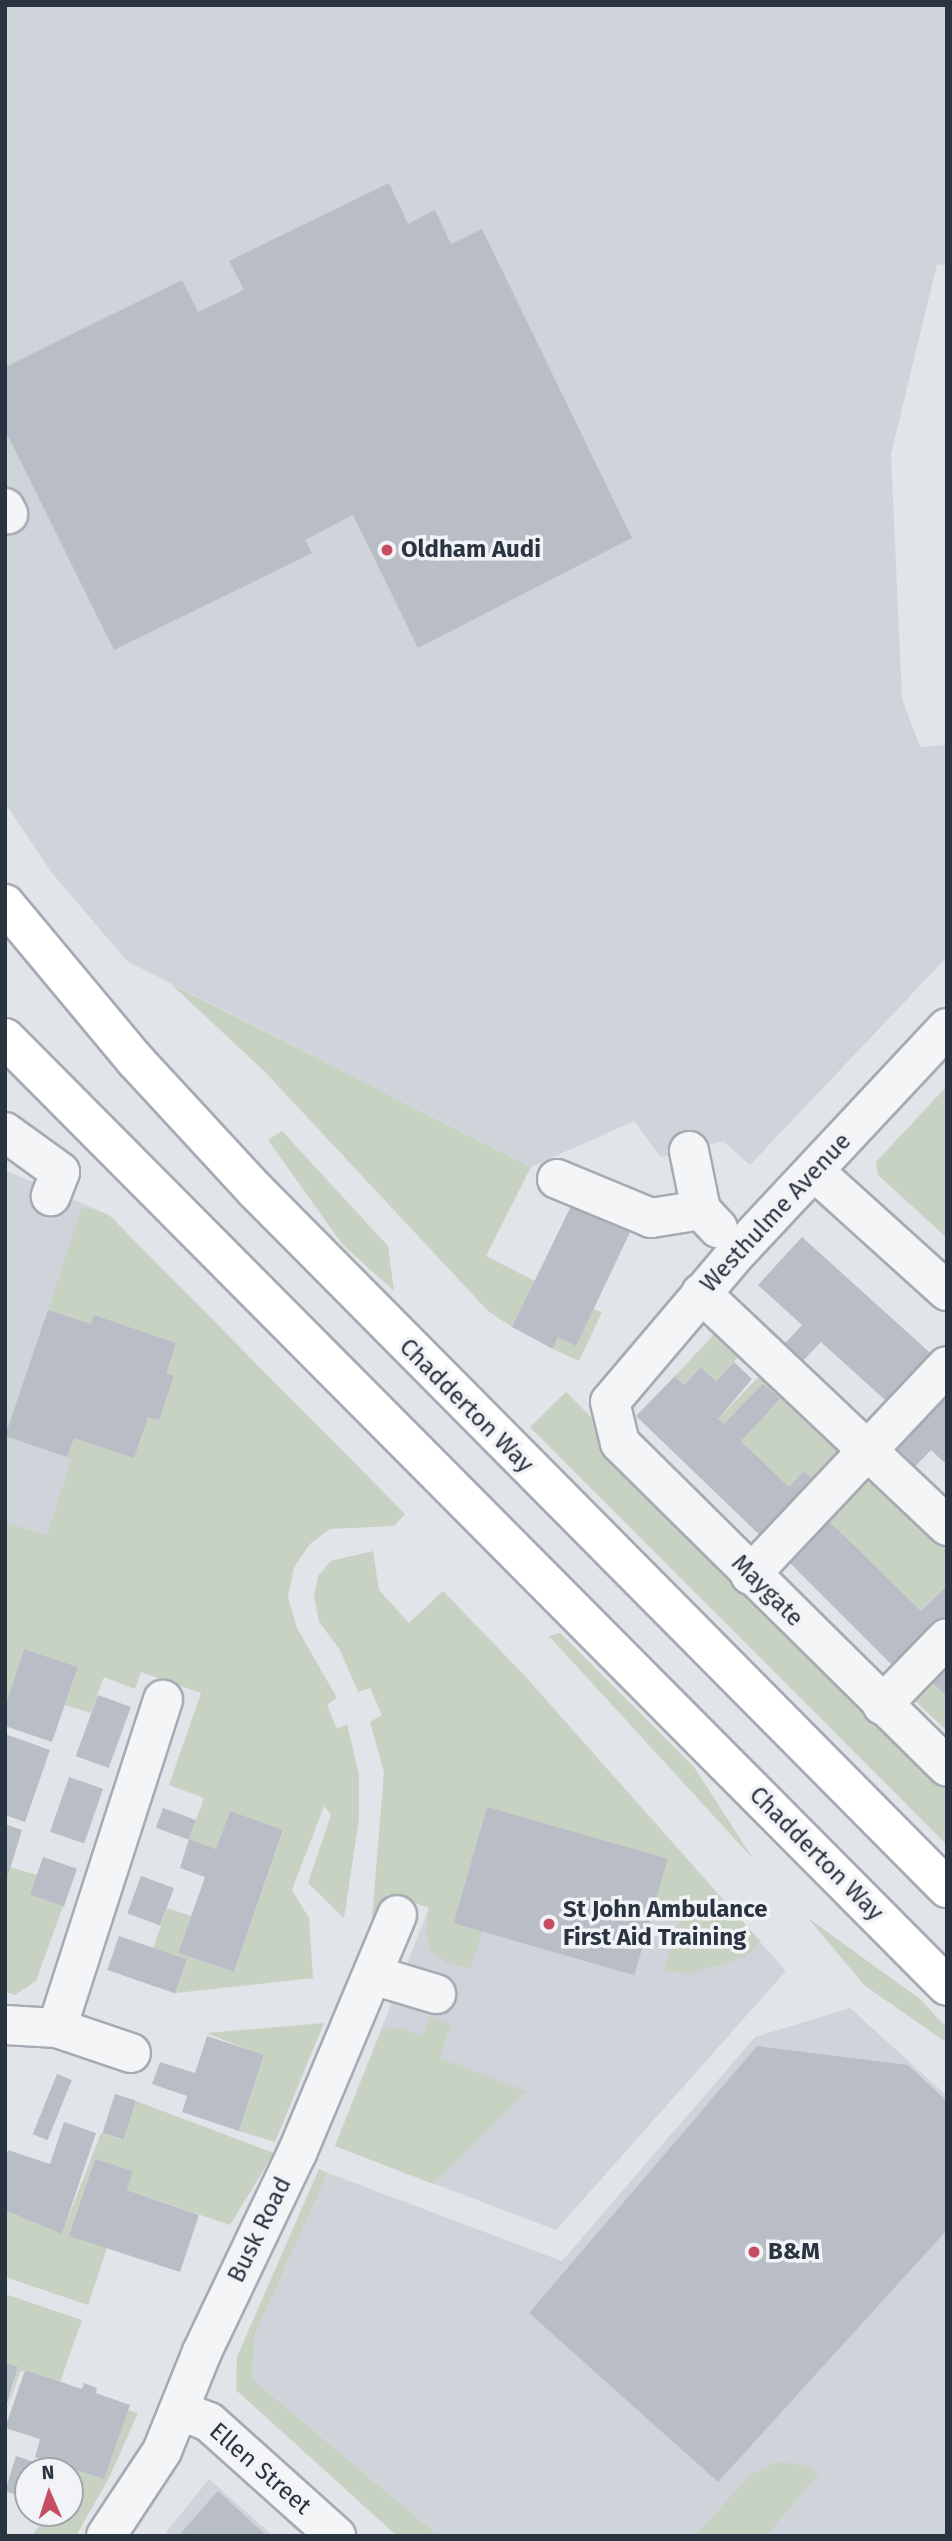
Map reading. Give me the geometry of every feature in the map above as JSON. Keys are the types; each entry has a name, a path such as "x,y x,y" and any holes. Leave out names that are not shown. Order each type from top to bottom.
{"highway":[{"name":"Chadderton Way","path":"5,904 136,1061 255,1191 947,1888"},
{"name":"Chadderton Way","path":"5,1038 947,1986"}],"street":[{"name":"Westhulme Avenue","path":"610,1402 739,1250 947,1028"},
{"path":"5,1132 56,1184"},
{"path":"689,1150 701,1210 739,1250"},
{"path":"814,1171 947,1291"},
{"path":"557,1179 651,1218 701,1210"},
{"path":"701,1293 947,1526"},
{"path":"750,1575 868,1453 947,1366"},
{"name":"Maygate","path":"610,1402 620,1443 750,1575 947,1766"},
{"path":"882,1705 947,1638"},
{"path":"57,2028 163,1700"},
{"name":"Busk Road","path":"106,2536 154,2466 373,1975 397,1915"},
{"path":"373,1975 436,1994"},
{"path":"5,2025 57,2028 131,2053"},
{"name":"Ellen Street","path":"179,2410 209,2422 336,2536"}],"shaded area":[{"path":"5,5 947,5 947,266 937,264 891,454 902,699 920,747 947,745 947,957 750,1165 723,1141 661,1157 634,1121 531,1167 127,961 52,873 5,803"},
{"path":"5,1170 109,1215 272,1381 47,1535 5,1522"},
{"path":"522,1673 786,1971 556,2230 335,2146"},
{"path":"850,2008 947,2096 947,2536 439,2536 252,2379 254,2337 328,2173 562,2261 755,2037"},
{"path":"209,2479 273,2536 163,2536"}],"green space":[{"path":"171,984 531,1167 486,1256 535,1281 512,1327 488,1311 265,1072"},
{"path":"947,1086 947,1238 878,1175 876,1162"},
{"path":"282,1131 388,1246 394,1291 342,1244 268,1140"},
{"path":"82,1207 109,1215 405,1514 394,1526 330,1529 310,1544 294,1567 288,1597 297,1628 337,1698 327,1705 337,1729 347,1724 359,1774 359,1819 344,1918 308,1883 331,1815 324,1806 292,1890 309,1918 313,1978 176,1993 187,1960 153,1948 167,1908 191,1916 178,1953 234,1972 283,1831 230,1811 216,1849 189,1839 204,1798 169,1785 201,1693 141,1672 135,1689 104,1677 91,1713 65,1705 78,1667 24,1649 5,1706 5,1522 47,1535 71,1460 67,1457 74,1438 134,1458 148,1417 159,1420 174,1377 166,1374 176,1343 95,1315 91,1324 48,1310"},
{"path":"593,1309 602,1312 579,1361 553,1349 558,1337 576,1346"},
{"path":"721,1327 745,1350 716,1381 701,1367 684,1385 675,1376"},
{"path":"766,1369 854,1452 821,1487 804,1471 789,1487 741,1441 779,1399 724,1424 718,1419"},
{"path":"566,1392 592,1418 601,1450 947,1791 947,1845 530,1427"},
{"path":"870,1468 947,1542 947,1585 921,1611 824,1516"},
{"path":"373,1551 379,1590 409,1623 443,1591 522,1673 760,1941 746,1957 690,1974 663,1970 681,1915 654,1907 487,1807 454,1922 483,1931 470,1969 445,1962 430,1950 426,1935 429,1908 388,1894 371,1930 384,1772 370,1722 382,1715 370,1688 358,1692 340,1650 319,1622 314,1596 318,1576 331,1561"},
{"path":"560,1633 694,1767 754,1860 549,1636"},
{"path":"929,1680 947,1696 947,1731 913,1699"},
{"path":"10,1867 37,1875 31,1895 63,1906 36,1981 15,1995 5,1992 5,1883"},
{"path":"808,1918 920,1999 947,2028 947,2043 864,1985"},
{"path":"430,2016 451,2024 440,2058 526,2091 433,2184 335,2146 382,2029 400,2028 422,2036"},
{"path":"324,2023 275,2142 239,2131 264,2056 206,2033"},
{"path":"136,2101 274,2153 230,2225 127,2190 132,2171 95,2159 70,2235 107,2248 88,2305 5,2277 5,2210 62,2233 101,2133 122,2140"},
{"path":"319,2169 328,2173 254,2337 252,2379 439,2536 397,2536 236,2390 237,2357"},
{"path":"5,2294 82,2320 60,2382 25,2370 20,2372 5,2415 18,2368 5,2363"},
{"path":"128,2410 138,2413 110,2476 84,2522 84,2457 81,2457"},
{"path":"778,2462 804,2465 819,2474 766,2536 695,2536 751,2474"},
{"path":"38,2527 81,2527 76,2536 31,2536"}],"building":[{"path":"389,183 408,224 435,210 451,244 482,229 632,538 418,648 353,515 305,540 312,553 114,650 5,430 5,367 182,280 198,312 244,290 229,261"},
{"path":"575,1198 633,1226 576,1346 558,1337 553,1349 512,1327"},
{"path":"802,1237 938,1360 894,1408 821,1342 796,1368 778,1351 802,1325 758,1285"},
{"path":"48,1310 91,1324 94,1315 176,1343 166,1374 174,1376 159,1420 148,1417 134,1458 74,1438 67,1457 5,1436"},
{"path":"734,1362 752,1379 718,1419 724,1424 763,1384 780,1399 741,1441 789,1487 804,1471 821,1487 768,1543 636,1416 675,1376 684,1385 701,1367 716,1381"},
{"path":"947,1381 947,1465 931,1450 909,1473 888,1454"},
{"path":"824,1516 921,1611 947,1585 947,1619 897,1670 784,1557"},
{"path":"24,1649 78,1667 52,1742 5,1726 5,1706"},
{"path":"947,1662 947,1696 929,1680"},
{"path":"98,1695 131,1707 109,1768 76,1756"},
{"path":"5,1734 50,1750 25,1822 5,1815"},
{"path":"69,1777 103,1789 84,1844 50,1832"},
{"path":"487,1807 668,1859 634,1975 454,1923"},
{"path":"163,1808 196,1820 189,1840 156,1828"},
{"path":"230,1811 283,1830 234,1972 178,1953 205,1877 180,1868 189,1839 216,1849"},
{"path":"5,1824 22,1830 6,1882 5,1881"},
{"path":"43,1857 77,1869 64,1907 30,1895"},
{"path":"141,1876 174,1888 160,1926 127,1914"},
{"path":"119,1936 187,1959 175,1993 107,1970"},
{"path":"207,2036 264,2055 239,2131 182,2112 187,2096 152,2084 160,2062 195,2073"},
{"name":"B&M","path":"757,2046 908,2065 947,2101 947,2230 718,2482 529,2313"},
{"path":"57,2074 72,2080 47,2140 33,2134"},
{"path":"115,2094 136,2101 123,2140 102,2133"},
{"path":"64,2122 96,2133 62,2234 5,2210 5,2160 8,2150 50,2164"},
{"path":"95,2159 133,2171 127,2190 199,2215 180,2272 69,2236"},
{"path":"5,2363 18,2367 6,2407 5,2407"},
{"path":"25,2370 82,2389 84,2383 97,2388 96,2393 130,2405 104,2479 84,2473 84,2457 35,2457 40,2439 5,2428"},
{"path":"14,2462 14,2494 5,2491"},
{"path":"218,2491 267,2536 178,2536"}],"place":[{"name":"Oldham Audi","path":"387,550"},
{"name":"St John Ambulance First Aid Training","path":"549,1924"},
{"name":"B&M","path":"754,2252"}]}
